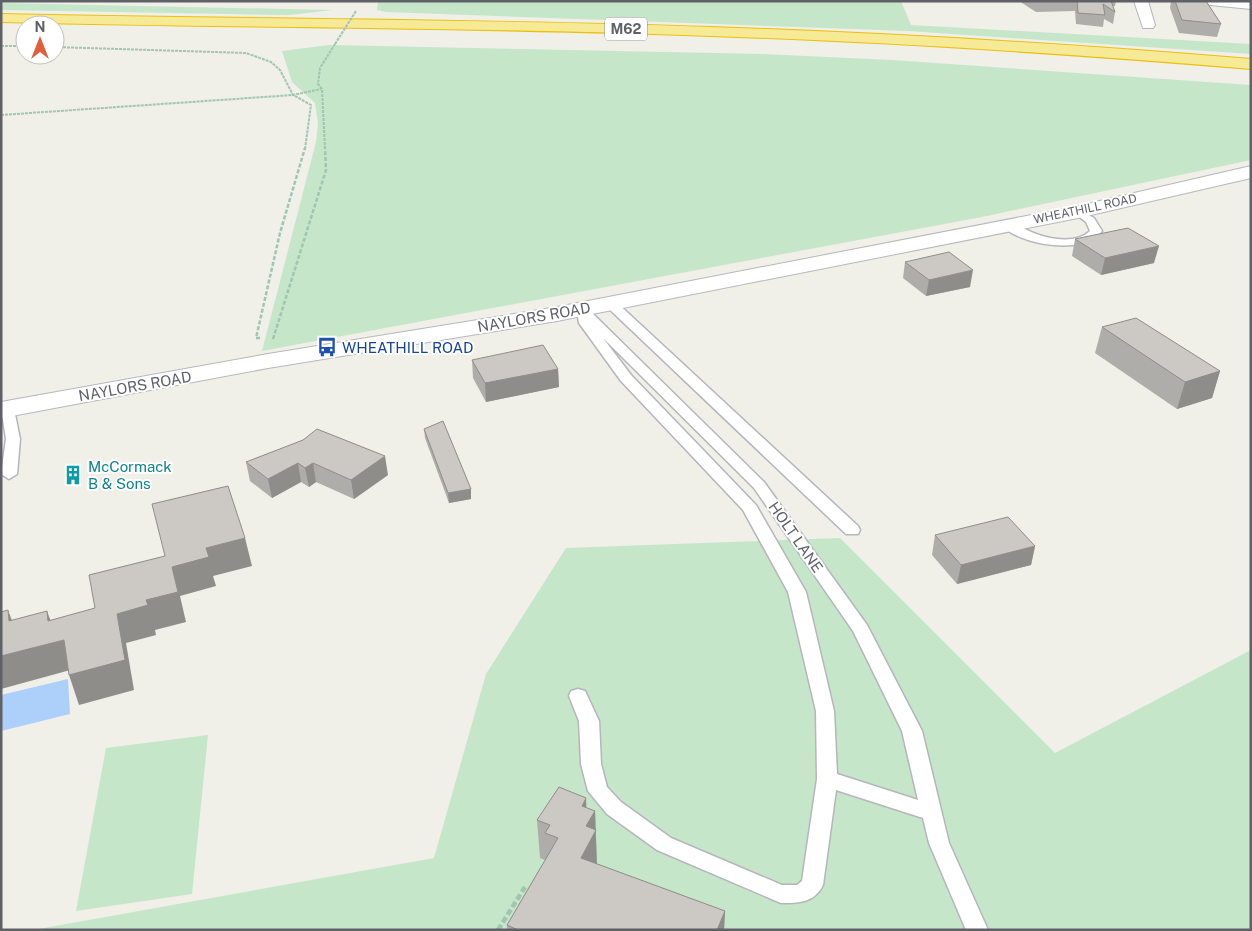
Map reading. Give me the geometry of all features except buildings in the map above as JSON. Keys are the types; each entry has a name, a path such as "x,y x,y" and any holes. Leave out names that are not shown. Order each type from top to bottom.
{"highway":[{"name":"M62","path":"1,18 631,29 889,39 1134,54 1251,64"},
{"path":"1,30 15,30"},
{"name":"M62","path":"65,31 562,39 774,46 1101,64 1251,76"}],"street":[{"path":"1141,1 1148,25"},
{"path":"1210,1 1251,5"},
{"name":"WHEATHILL ROAD","path":"918,242 1078,212 1251,172"},
{"name":"NAYLORS ROAD","path":"4,410 268,361 582,310 918,242"}],"lane":[{"path":"1007,225 1045,241 1057,243 1082,240 1094,236 1096,231 1090,220 1078,212"},
{"path":"610,303 852,530"},
{"name":"HOLT LANE","path":"578,696 589,721 591,764 598,791 614,808 664,844 782,894 801,894 812,884 827,779 825,711 798,592 750,508 626,378 585,323 582,310"},
{"name":"HOLT LANE","path":"582,310 760,485 860,629 912,731 939,843 977,930"},
{"path":"4,410 13,439 9,474"},
{"path":"827,779 931,812"}],"path":[{"path":"268,361 273,339 326,170 322,89 318,84 320,68 356,11"},
{"path":"1,46 15,46"},
{"path":"65,47 246,53 271,62 280,70 293,95 311,105 311,120 280,233 256,338 273,339"},
{"path":"1,115 293,95 322,89"},
{"path":"498,930 525,887"}],"green space":[{"path":"378,1 901,1 911,25 1251,44 1251,54 908,31 386,12 377,10"},
{"path":"1,3 333,10 289,15 1,10"},
{"path":"329,45 761,54 892,60 1251,85 1251,160 982,217 262,351 316,142 318,123 315,103 292,82 282,51"},
{"path":"840,538 1055,753 1251,650 1251,930 33,930 434,858 486,674 566,548"},
{"path":"208,735 192,894 76,911 106,748"}],"water":[{"path":"68,679 70,714 1,731 1,695"}],"place":[{"name":"WHEATHILL ROAD","path":"327,347"},
{"name":"McCormack B & Sons","path":"73,475"}]}
